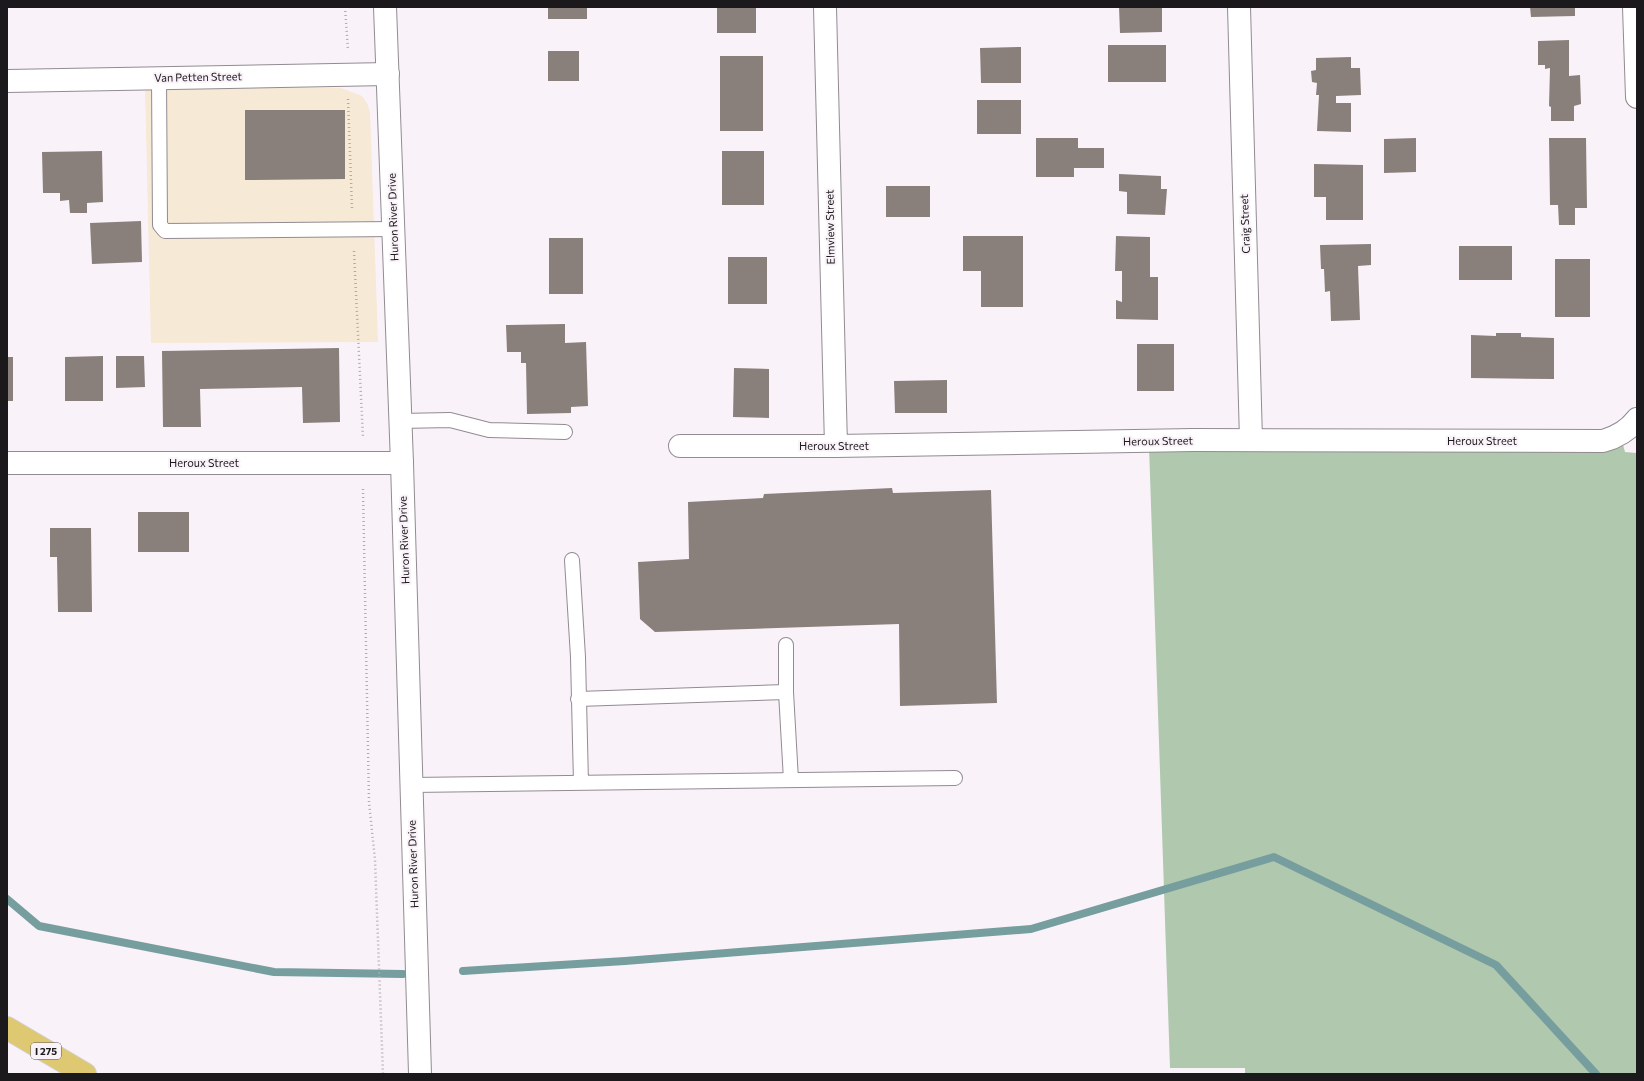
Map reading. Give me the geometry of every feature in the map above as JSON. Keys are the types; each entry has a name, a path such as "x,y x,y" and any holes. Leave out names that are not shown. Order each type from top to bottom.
{"highway":[{"name":"I 275","path":"7,1028 85,1074"}],"street":[{"name":"Huron River Drive","path":"385,7 402,463 420,1074"},
{"name":"Elmview Street","path":"824,7 836,446"},
{"name":"Craig Street","path":"1239,7 1252,440"},
{"path":"1634,7 1637,97"},
{"name":"Van Petten Street","path":"7,81 388,74"},
{"name":"Heroux Street","path":"680,446 836,446 1252,440 1603,441 1615,438 1634,423"},
{"name":"Heroux Street","path":"7,463 402,463"}],"lane":[{"path":"159,78 160,225 165,231 394,229"},
{"path":"400,421 450,420 489,430 565,432"},
{"path":"572,560 578,657 581,783"},
{"path":"786,645 786,692 791,780"},
{"path":"578,700 786,692"},
{"path":"411,785 955,778"}],"path":[{"path":"345,7 363,463 369,802 375,860 383,1074"}],"shaded area":[{"path":"145,86 341,88 362,96 367,103 370,112 378,342 151,343"}],"green space":[{"path":"1622,441 1625,452 1637,453 1637,1074 1245,1074 1245,1068 1170,1068 1149,446"}],"building":[{"path":"548,7 587,7 587,19 548,19"},
{"path":"717,7 756,7 756,33 717,33"},
{"path":"1119,7 1162,7 1162,32 1120,33"},
{"path":"1530,7 1575,7 1575,16 1531,17"},
{"path":"1569,40 1569,76 1580,75 1581,104 1574,106 1574,121 1551,121 1551,107 1549,106 1550,68 1545,69 1545,65 1538,65 1538,41"},
{"path":"1108,45 1166,45 1166,82 1108,82"},
{"path":"1021,47 1021,83 981,83 980,48"},
{"path":"548,51 579,51 579,81 548,81"},
{"path":"720,56 763,56 763,131 720,131"},
{"path":"1351,57 1351,68 1360,68 1361,95 1336,96 1336,103 1351,103 1351,132 1317,131 1319,95 1316,95 1317,83 1312,82 1311,71 1316,70 1316,58"},
{"path":"977,100 1021,100 1021,134 977,134"},
{"path":"245,110 345,110 345,179 245,180"},
{"path":"1036,138 1078,138 1078,148 1104,148 1104,168 1074,168 1074,177 1036,177"},
{"path":"1416,138 1416,172 1384,173 1384,139"},
{"path":"1549,138 1586,138 1587,208 1575,208 1575,225 1559,225 1558,205 1550,205"},
{"path":"102,151 103,202 87,203 87,213 70,213 69,200 60,201 60,193 43,193 42,152"},
{"path":"722,151 764,151 764,205 722,205"},
{"path":"1314,164 1363,165 1363,220 1326,220 1326,197 1314,197"},
{"path":"1119,174 1161,176 1161,189 1167,189 1165,215 1127,214 1127,192 1119,191"},
{"path":"886,186 930,186 930,217 886,217"},
{"path":"141,221 142,262 92,264 90,223"},
{"path":"963,236 1023,236 1023,307 981,307 981,271 963,271"},
{"path":"1116,236 1150,237 1150,277 1158,277 1158,320 1116,319 1116,300 1122,302 1122,271 1115,271"},
{"path":"549,238 583,238 583,294 549,294"},
{"path":"1371,244 1371,265 1358,266 1360,320 1331,321 1330,291 1325,292 1324,269 1321,269 1320,245"},
{"path":"1459,246 1512,246 1512,280 1459,280"},
{"path":"728,257 767,257 767,304 728,304"},
{"path":"1555,259 1590,259 1590,317 1555,317"},
{"path":"565,324 565,343 586,342 588,406 571,407 571,413 527,414 526,363 521,363 521,352 507,352 506,325"},
{"path":"1496,333 1521,333 1521,337 1554,338 1554,379 1471,378 1471,335 1496,336"},
{"path":"1137,344 1174,344 1174,391 1137,391"},
{"path":"339,348 340,422 303,423 302,387 200,389 201,427 163,427 162,351"},
{"path":"103,356 103,401 65,401 65,357"},
{"path":"116,356 144,356 145,387 116,388"},
{"path":"7,357 13,357 13,401 7,401"},
{"path":"734,368 769,369 769,418 733,417"},
{"path":"947,380 947,413 895,413 894,381"},
{"path":"892,488 893,493 991,490 997,703 900,706 899,624 655,632 640,619 638,562 689,559 688,502 763,498 764,494"},
{"path":"138,512 189,512 189,552 138,552"},
{"path":"50,528 91,528 92,612 58,612 57,557 50,557"}],"waterway":[{"path":"463,971 625,961 1031,929 1274,857 1496,965 1596,1074"},
{"path":"7,899 39,926 274,972 403,974"}]}
